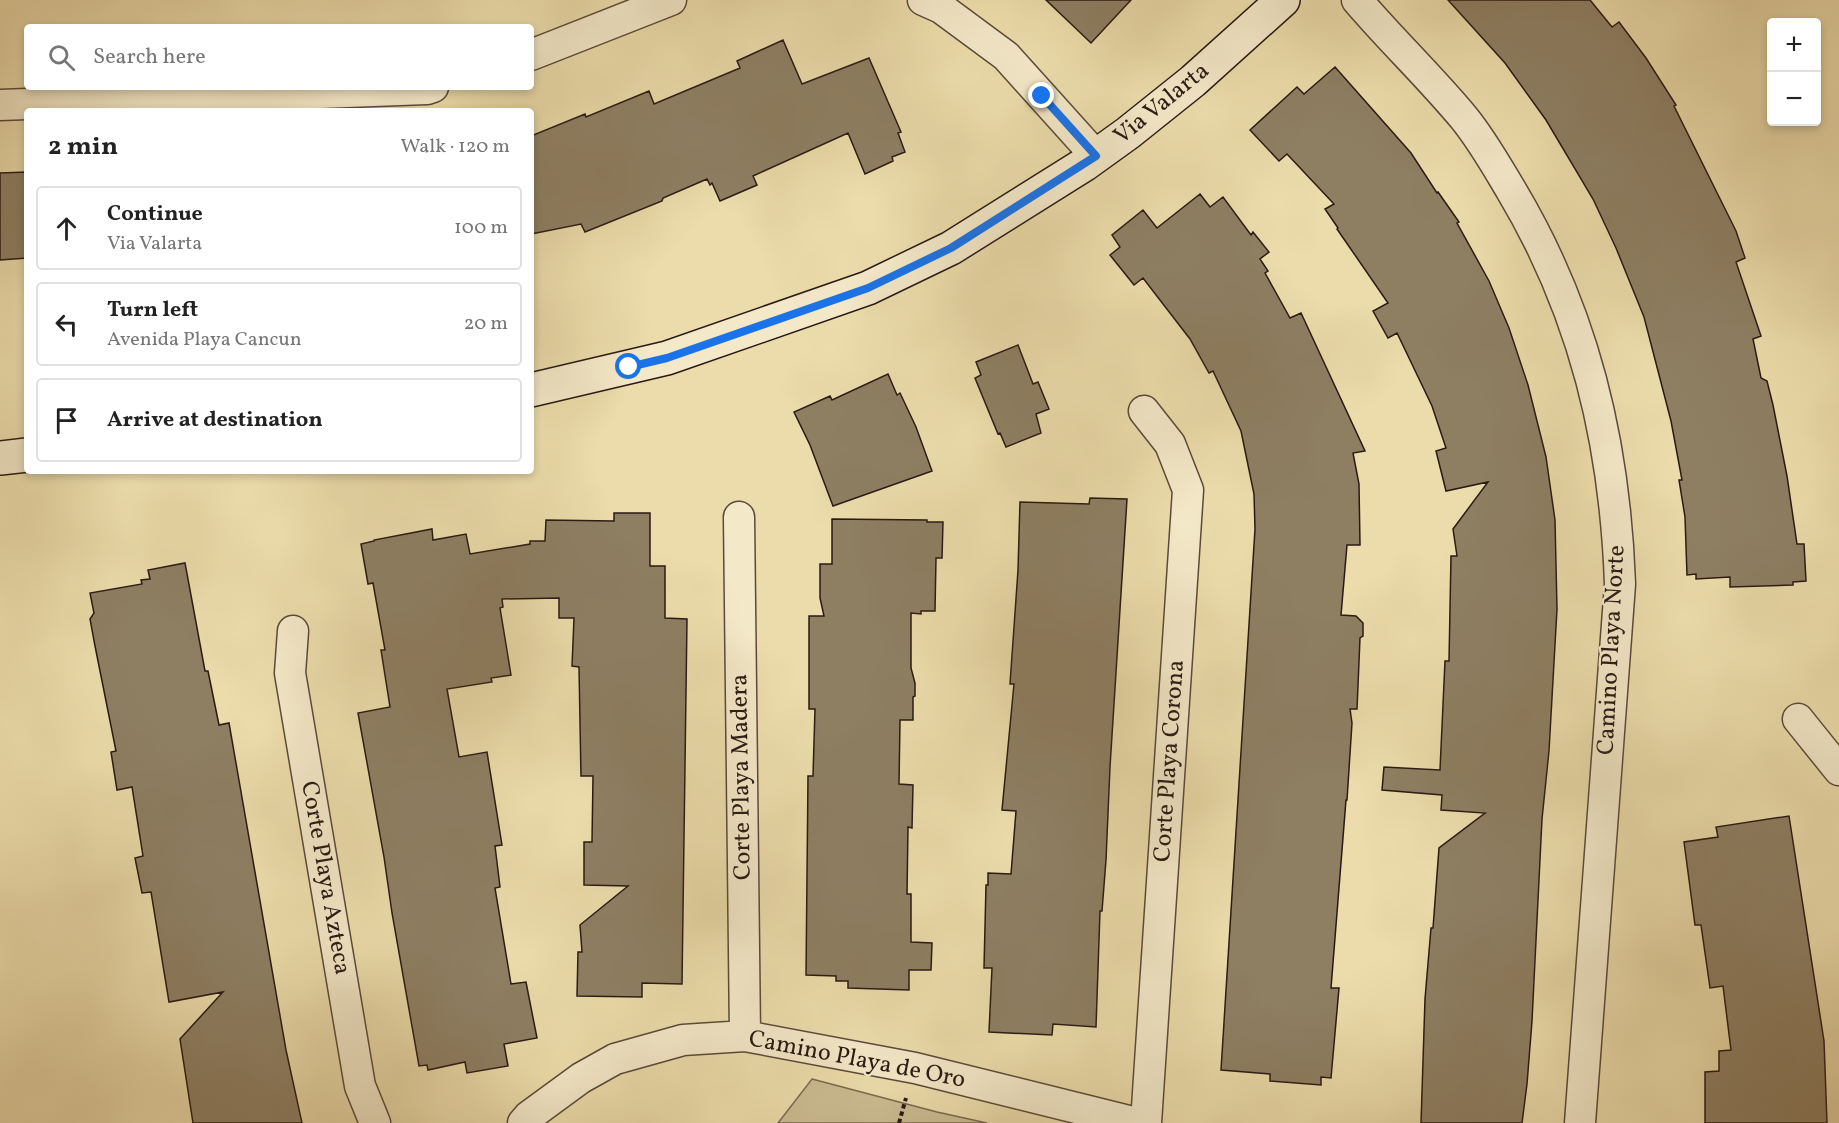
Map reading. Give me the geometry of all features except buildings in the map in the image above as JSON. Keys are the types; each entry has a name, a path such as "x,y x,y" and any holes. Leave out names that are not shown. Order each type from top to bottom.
{"main road":[{"name":"Via Valarta","path":"534,389 667,358 868,288 951,248 1096,156 1194,81 1283,0"},
{"path":"0,458 24,455"}],"street":[{"path":"534,54 671,0"},
{"path":"922,0 941,8 1006,56 1096,156"},
{"name":"Camino Playa Norte","path":"1357,0 1464,118 1495,162 1522,208 1568,306 1600,412 1611,469 1618,526 1620,584 1580,1123"},
{"path":"0,105 400,90"},
{"name":"Corte Playa Corona","path":"1144,411 1170,444 1188,490 1146,1123"},
{"name":"Corte Playa Madera","path":"739,517 745,1036"},
{"name":"Corte Playa Azteca","path":"292,631 290,673 292,685 360,1086 375,1123"},
{"path":"1798,720 1839,770"},
{"name":"Camino Playa de Oro","path":"523,1123 529,1116 581,1078 615,1059 682,1040 745,1036 915,1068 1137,1123"}],"shaded area":[{"path":"812,1079 937,1112 987,1123 778,1123"}],"route":[{"path":"629,367 667,358 868,288 951,248 1096,156 1042,96"}]}
